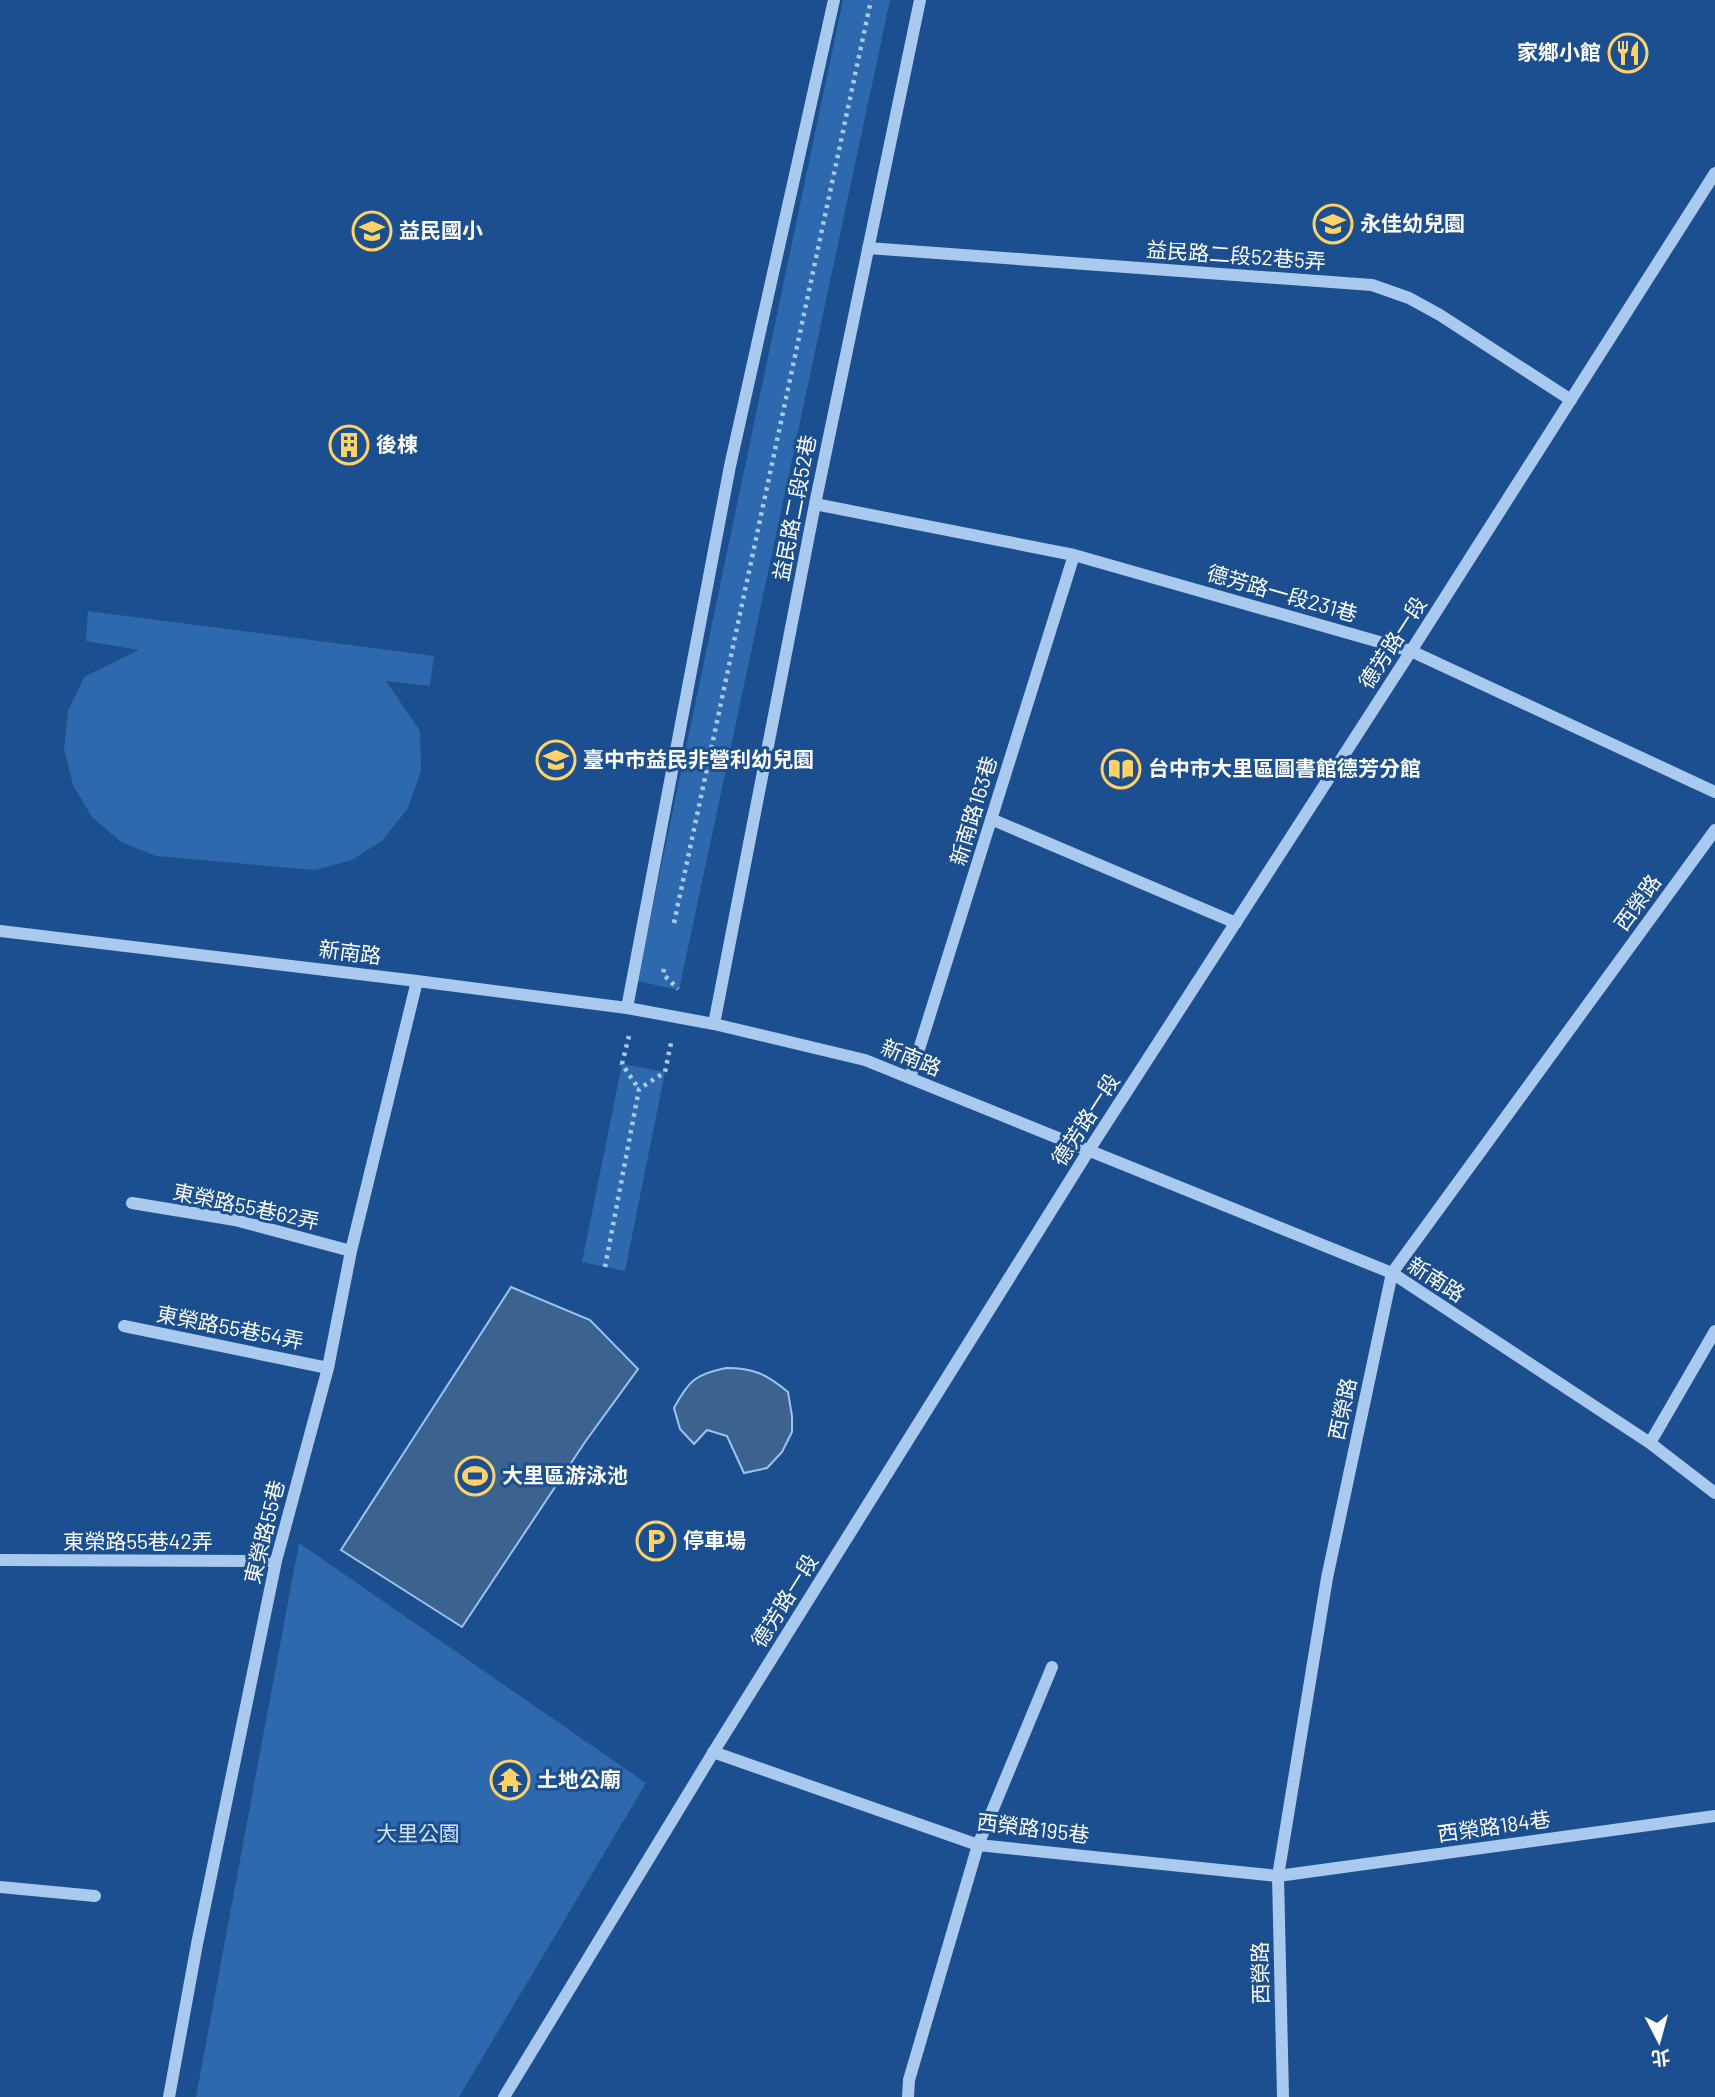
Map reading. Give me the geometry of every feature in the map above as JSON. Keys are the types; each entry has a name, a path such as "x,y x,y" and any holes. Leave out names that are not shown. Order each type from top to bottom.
{"street":[{"path":"627,1008 730,466 834,0"},
{"name":"益民路二段52巷","path":"714,1024 815,504 920,0"},
{"name":"德芳路一段","path":"504,2097 713,1752 1089,1150 1715,173"},
{"name":"益民路二段52巷5弄","path":"868,248 1372,285 1409,298 1571,400"},
{"name":"德芳路一段231巷","path":"815,504 1074,555 1411,651 1715,792"},
{"name":"新南路163巷","path":"910,1078 1074,555"},
{"path":"991,819 1236,923"},
{"name":"西榮路","path":"1283,2097 1278,1876 1327,1578 1392,1273 1715,830"},
{"name":"新南路","path":"0,932 627,1008 714,1024 865,1060 1392,1273 1650,1443 1715,1493"},
{"name":"東榮路55巷","path":"169,2097 197,1944 275,1561 328,1368 351,1251 417,981"},
{"name":"東榮路55巷62弄","path":"132,1203 235,1220 351,1251"},
{"name":"東榮路55巷54弄","path":"124,1326 328,1368"},
{"path":"1650,1443 1715,1331"},
{"name":"東榮路55巷42弄","path":"0,1560 275,1561"},
{"path":"908,2097 909,2080 978,1845 1052,1667"},
{"name":"西榮路195巷","path":"713,1752 978,1845 1278,1876"},
{"name":"西榮路184巷","path":"1278,1876 1715,1816"},
{"path":"0,1887 95,1896"}],"path":[{"path":"672,933 871,0"},
{"path":"666,960 663,974 679,990"},
{"path":"605,1267 639,1088 622,1064"},
{"path":"639,1088 665,1072"}],"green space":[{"path":"843,0 890,0 679,990 637,981"},
{"path":"88,611 434,656 430,686 386,681 420,731 421,771 408,808 383,840 352,860 315,870 156,856 121,842 92,817 73,785 64,749 68,711 84,677 139,650 86,641"},
{"path":"622,1064 665,1072 625,1271 582,1262"},
{"name":"大里公園","path":"299,1543 646,1783 459,2097 196,2097"}],"shaded area":[{"name":"大里區游泳池","path":"511,1287 590,1320 638,1369 585,1442 462,1627 341,1550"},
{"path":"726,1368 759,1373 788,1392 792,1432 782,1452 767,1468 744,1473 727,1436 707,1430 694,1444 680,1429 674,1408 684,1391 700,1376"}],"place":[{"name":"家鄉小館","path":"1628,53"},
{"name":"永佳幼兒園","path":"1333,224"},
{"name":"益民國小","path":"372,231"},
{"name":"後棟","path":"349,445"},
{"name":"臺中市益民非營利幼兒園","path":"556,760"},
{"name":"台中市大里區圖書館德芳分館","path":"1121,769"},
{"name":"大里區游泳池","path":"475,1476"},
{"name":"停車場","path":"656,1541"},
{"name":"土地公廟","path":"510,1780"}]}
